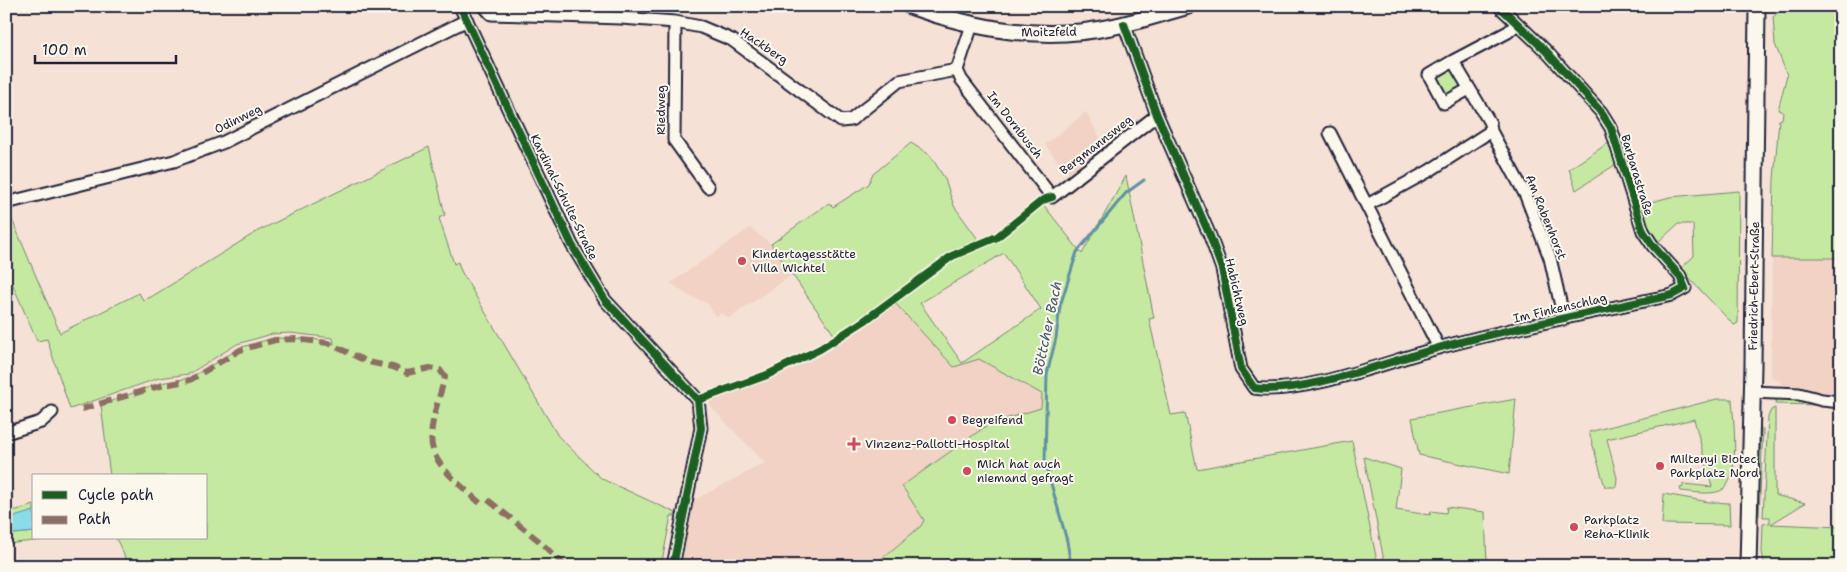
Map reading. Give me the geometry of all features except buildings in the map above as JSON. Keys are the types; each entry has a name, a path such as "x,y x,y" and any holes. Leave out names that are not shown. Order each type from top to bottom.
{"main road":[{"name":"Moitzfeld","path":"910,6 972,25 1023,33 1044,34 1096,30 1188,6"},
{"name":"Friedrich-Ebert-Straße","path":"1748,566 1757,6"}],"street":[{"name":"Kardinal-Schulte-Straße","path":"460,6 572,246 605,300 698,400 701,428 673,566"},
{"name":"Hackberg","path":"484,6 491,14 675,22 701,27 732,40 841,121 851,120 899,81 957,70"},
{"name":"Barbarastraße","path":"1499,6 1546,51 1601,112 1612,128 1643,231 1653,246 1680,276 1685,288"},
{"name":"Odinweg","path":"6,204 150,167 200,152 224,142 467,20"},
{"name":"Riedweg","path":"675,22 674,140 708,188"},
{"name":"Habichtweg","path":"1124,24 1156,115 1210,236 1222,269 1241,369 1254,388 1267,390 1324,380 1439,348"},
{"path":"1469,89 1444,103 1430,75 1508,32 1517,24"},
{"path":"957,70 972,25"},
{"name":"Am Rabenhorst","path":"1453,61 1526,196 1550,258 1564,319"},
{"name":"Im Dornbusch","path":"957,70 961,79 1052,197"},
{"name":"Bergmannsweg","path":"1052,197 1156,115"},
{"path":"1367,205 1429,172 1490,127"},
{"path":"1330,133 1439,348"},
{"name":"Im Finkenschlag","path":"1439,348 1672,294 1685,288"},
{"path":"1752,392 1799,394 1822,400 1841,402"},
{"path":"6,433 41,422 52,412"}],"shaded area":[{"path":"1086,112 1105,147 1070,176 1045,145"},
{"name":"Kindertagesstätte Villa Wichtel","path":"750,228 771,244 792,275 729,318 722,313 716,316 707,303 687,295 671,283"},
{"path":"1772,258 1841,258 1841,394 1828,394 1802,387 1786,386 1771,376"},
{"name":"Vinzenz-Pallotti-Hospital","path":"894,302 954,367 979,359 1042,393 1041,408 989,424 902,486 924,520 921,526 880,560 885,566 682,566 692,501 765,463 712,408 709,400 775,375 826,349"}],"green space":[{"path":"1786,6 1841,6 1841,258 1772,258 1774,179 1779,120 1782,119 1783,112 1778,110 1787,75 1775,44 1773,17"},
{"path":"1451,70 1462,88 1447,97 1436,78"},
{"path":"1610,142 1618,163 1576,190 1569,169"},
{"path":"911,143 930,155 945,179 954,206 980,242 943,259 835,336 771,244 829,203 833,207 869,184 872,175"},
{"path":"429,147 445,215 439,218 454,264 458,262 461,271 558,436 602,479 676,513 675,516 671,516 661,566 129,566 117,540 208,540 208,474 110,474 101,405 160,383 190,378 242,347 274,338 314,339 334,344 333,338 291,333 272,334 237,344 189,374 159,378 70,409 47,339 37,341 6,269 6,210 8,210 60,333 139,293 143,300 151,297 258,231"},
{"path":"1126,176 1154,318 1149,319 1171,415 1185,413 1197,469 1352,441 1378,566 885,566 880,560 921,526 924,520 902,486 989,424 1041,408 1042,394 979,359 954,367 894,302 956,257 999,238 1042,203 1082,254","holes":["1004,253 1041,309 962,363 920,303"]},
{"path":"1739,191 1738,323 1734,325 1680,269 1694,256 1693,224 1678,224 1657,243 1646,226 1640,205 1670,197"},
{"path":"1797,398 1820,405 1775,404 1776,399"},
{"path":"1516,399 1509,474 1419,455 1412,418"},
{"path":"1717,399 1732,399 1735,449 1731,476 1727,485 1720,491 1706,493 1681,491 1680,488 1683,487 1683,484 1712,487 1694,419 1607,439 1617,478 1616,487 1605,487 1589,432"},
{"path":"1775,408 1775,495 1805,503 1771,524 1841,527 1841,566 1765,566 1762,552 1763,524 1770,523 1770,517 1763,517 1768,417 1771,410"},
{"path":"1761,428 1763,429 1759,516 1757,516"},
{"path":"1364,457 1401,469 1396,510 1430,515 1431,511 1446,513 1447,507 1485,512 1487,566 1385,566"},
{"path":"1664,494 1709,502 1729,503 1730,525 1662,524"},
{"path":"32,506 32,512 6,523 6,513"},
{"path":"6,530 14,534 32,532 32,540 42,540 6,544"}],"water":[{"path":"32,512 32,532 14,534 7,531 6,523 14,517"}],"waterway":[{"name":"Böttcher Bach","path":"1071,566 1067,541 1045,462 1047,374 1056,338 1060,306 1077,252 1126,193 1144,180"}],"marked path":[{"path":"82,409 156,387 190,380 240,350 275,340 295,339 328,343 368,362 393,367 407,373 430,368 440,370 445,377 433,423 431,438 433,450 439,462 448,473 480,503"},
{"path":"488,500 538,540 565,566"}],"cycle path":[{"path":"460,6 572,245 605,300 698,400"},
{"path":"1124,24 1157,115 1210,236 1222,269 1241,369 1254,388 1274,389 1297,387 1346,376 1467,340 1672,295 1685,288 1680,276 1653,246 1643,231 1611,128 1601,112 1546,51 1499,6"},
{"path":"698,400 767,375 820,349 864,321 952,256 997,237 1043,200 1052,197"},
{"path":"673,566 701,428 698,400"}],"place":[{"name":"Kindertagesstätte Villa Wichtel","path":"742,261"},
{"name":"Begreifend","path":"952,420"},
{"name":"Vinzenz-Pallotti-Hospital","path":"854,444"},
{"name":"Miltenyi Biotec Parkplatz Nord","path":"1660,466"},
{"name":"Mich hat auch niemand gefragt","path":"967,471"},
{"name":"Parkplatz Reha-Klinik","path":"1574,527"}]}
